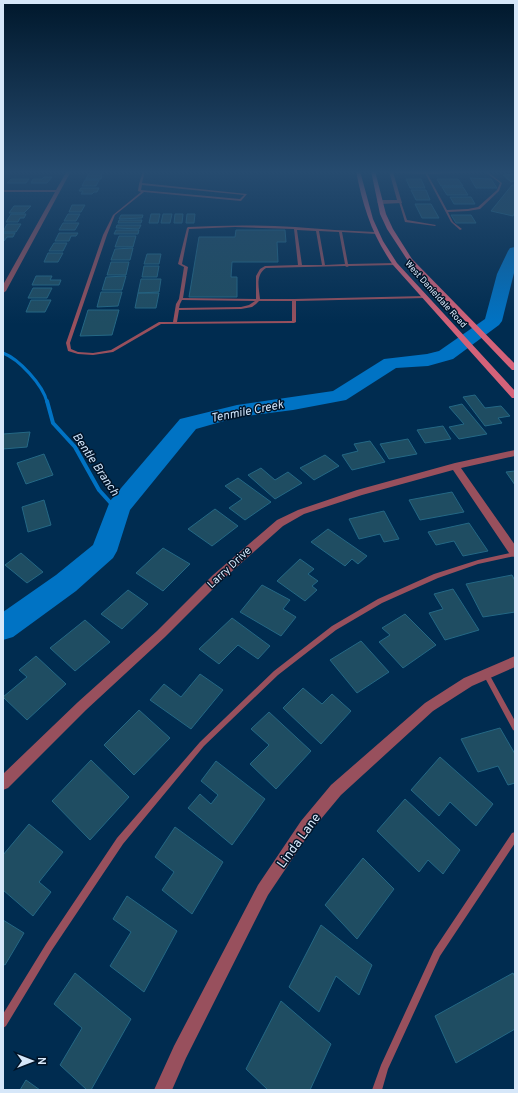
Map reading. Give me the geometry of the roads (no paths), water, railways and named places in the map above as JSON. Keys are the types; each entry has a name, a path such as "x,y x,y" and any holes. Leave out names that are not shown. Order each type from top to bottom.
{"main road":[{"name":"West Danieldale Road","path":"376,222 383,232 515,368"},
{"name":"West Danieldale Road","path":"383,222 385,250 395,264 515,396"}],"street":[{"path":"3,289 41,222"},
{"name":"Larry Drive","path":"3,783 82,706 161,634 217,578 280,523 300,512 354,494 455,466 515,453"},
{"path":"455,466 515,554"},
{"name":"Linda Lane","path":"163,1090 180,1052 263,890 306,826 336,790 429,707 468,682 515,661"}],"lane":[{"path":"111,222 68,343 69,350 78,353 93,354 112,351 160,323 294,322 294,300"},
{"path":"413,222 435,225"},
{"path":"452,222 461,229"},
{"path":"176,322 177,309 181,298 186,267 180,264 188,228 209,226 295,228 340,232 383,232"},
{"path":"295,228 300,266"},
{"path":"317,230 324,266"},
{"path":"340,232 347,266"},
{"path":"177,309 241,308 251,306 256,303 258,299 257,273 260,268 265,266 347,266 395,264"},
{"path":"181,298 294,300 425,297"},
{"path":"3,1023 49,947 120,841 202,744 276,673 334,628 380,601 436,576 478,562 515,554"},
{"path":"486,674 515,728"},
{"path":"377,1090 384,1068 437,953 515,836"}],"waterway":[{"name":"Tenmile Creek","path":"3,628 66,583 104,551 119,507 188,424 237,411 293,404 339,396 391,363 428,360 446,355 493,321 505,274 515,251"},
{"name":"Bentle Branch","path":"3,353 16,361 30,373 41,388 47,402"},
{"name":"Bentle Branch","path":"47,401 53,423 75,447 99,490 118,511"}]}
